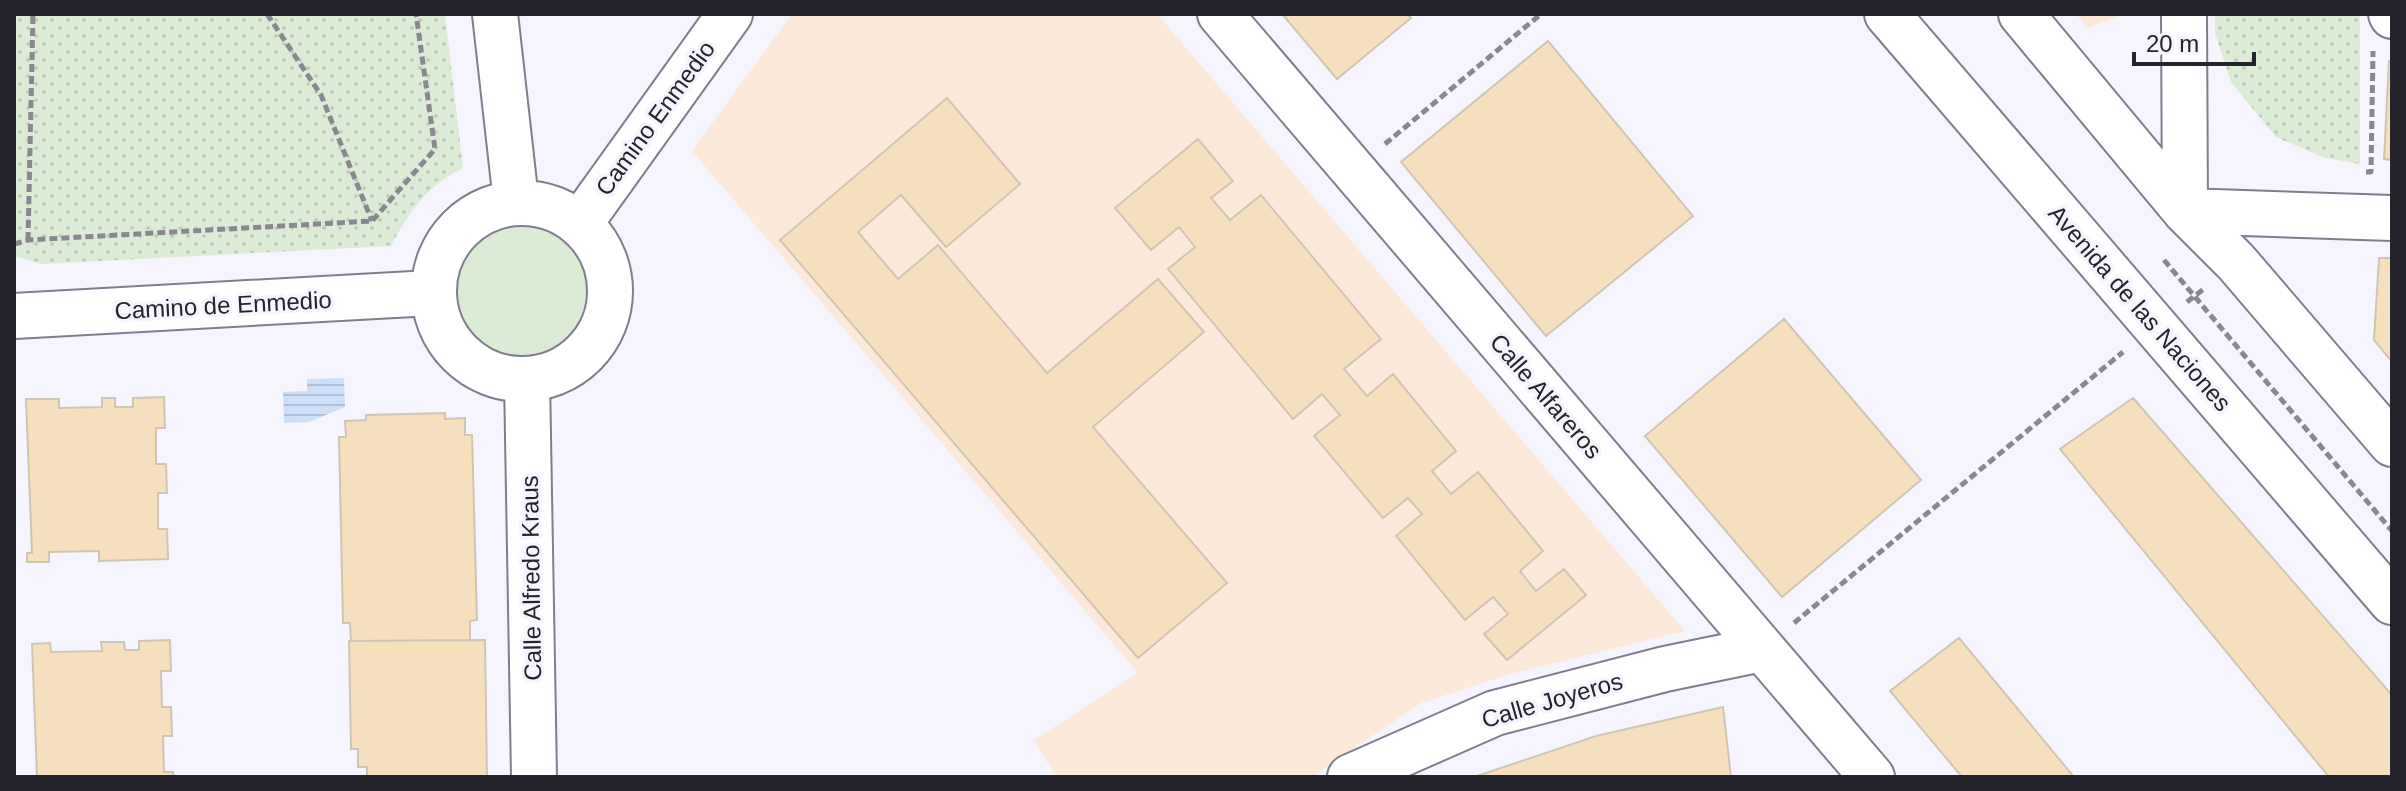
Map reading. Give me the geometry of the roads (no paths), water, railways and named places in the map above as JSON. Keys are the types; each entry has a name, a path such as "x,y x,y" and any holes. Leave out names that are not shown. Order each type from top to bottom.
{"street":[{"path":"495,14 516,201"},
{"name":"Camino Enmedio","path":"581,222 730,14"},
{"name":"Calle Alfareros","path":"1220,14 1872,777"},
{"name":"Avenida de las Naciones","path":"1887,14 2392,602"},
{"path":"2021,14 2185,211 2236,262 2392,444"},
{"path":"2184,14 2185,211"},
{"path":"516,201 550,205 581,222 602,250 611,284 606,319 589,348 561,370 527,379 492,374 461,356 439,327 431,293 440,260 457,233 484,212 516,201"},
{"path":"2185,211 2392,218"},
{"name":"Camino de Enmedio","path":"14,316 431,293"},
{"name":"Calle Alfredo Kraus","path":"527,379 534,777"},
{"name":"Calle Joyeros","path":"1350,777 1495,713 1665,669 1762,649"}],"water":[{"path":"344,378 345,407 309,422 284,423 283,392 307,391 307,379"}]}
